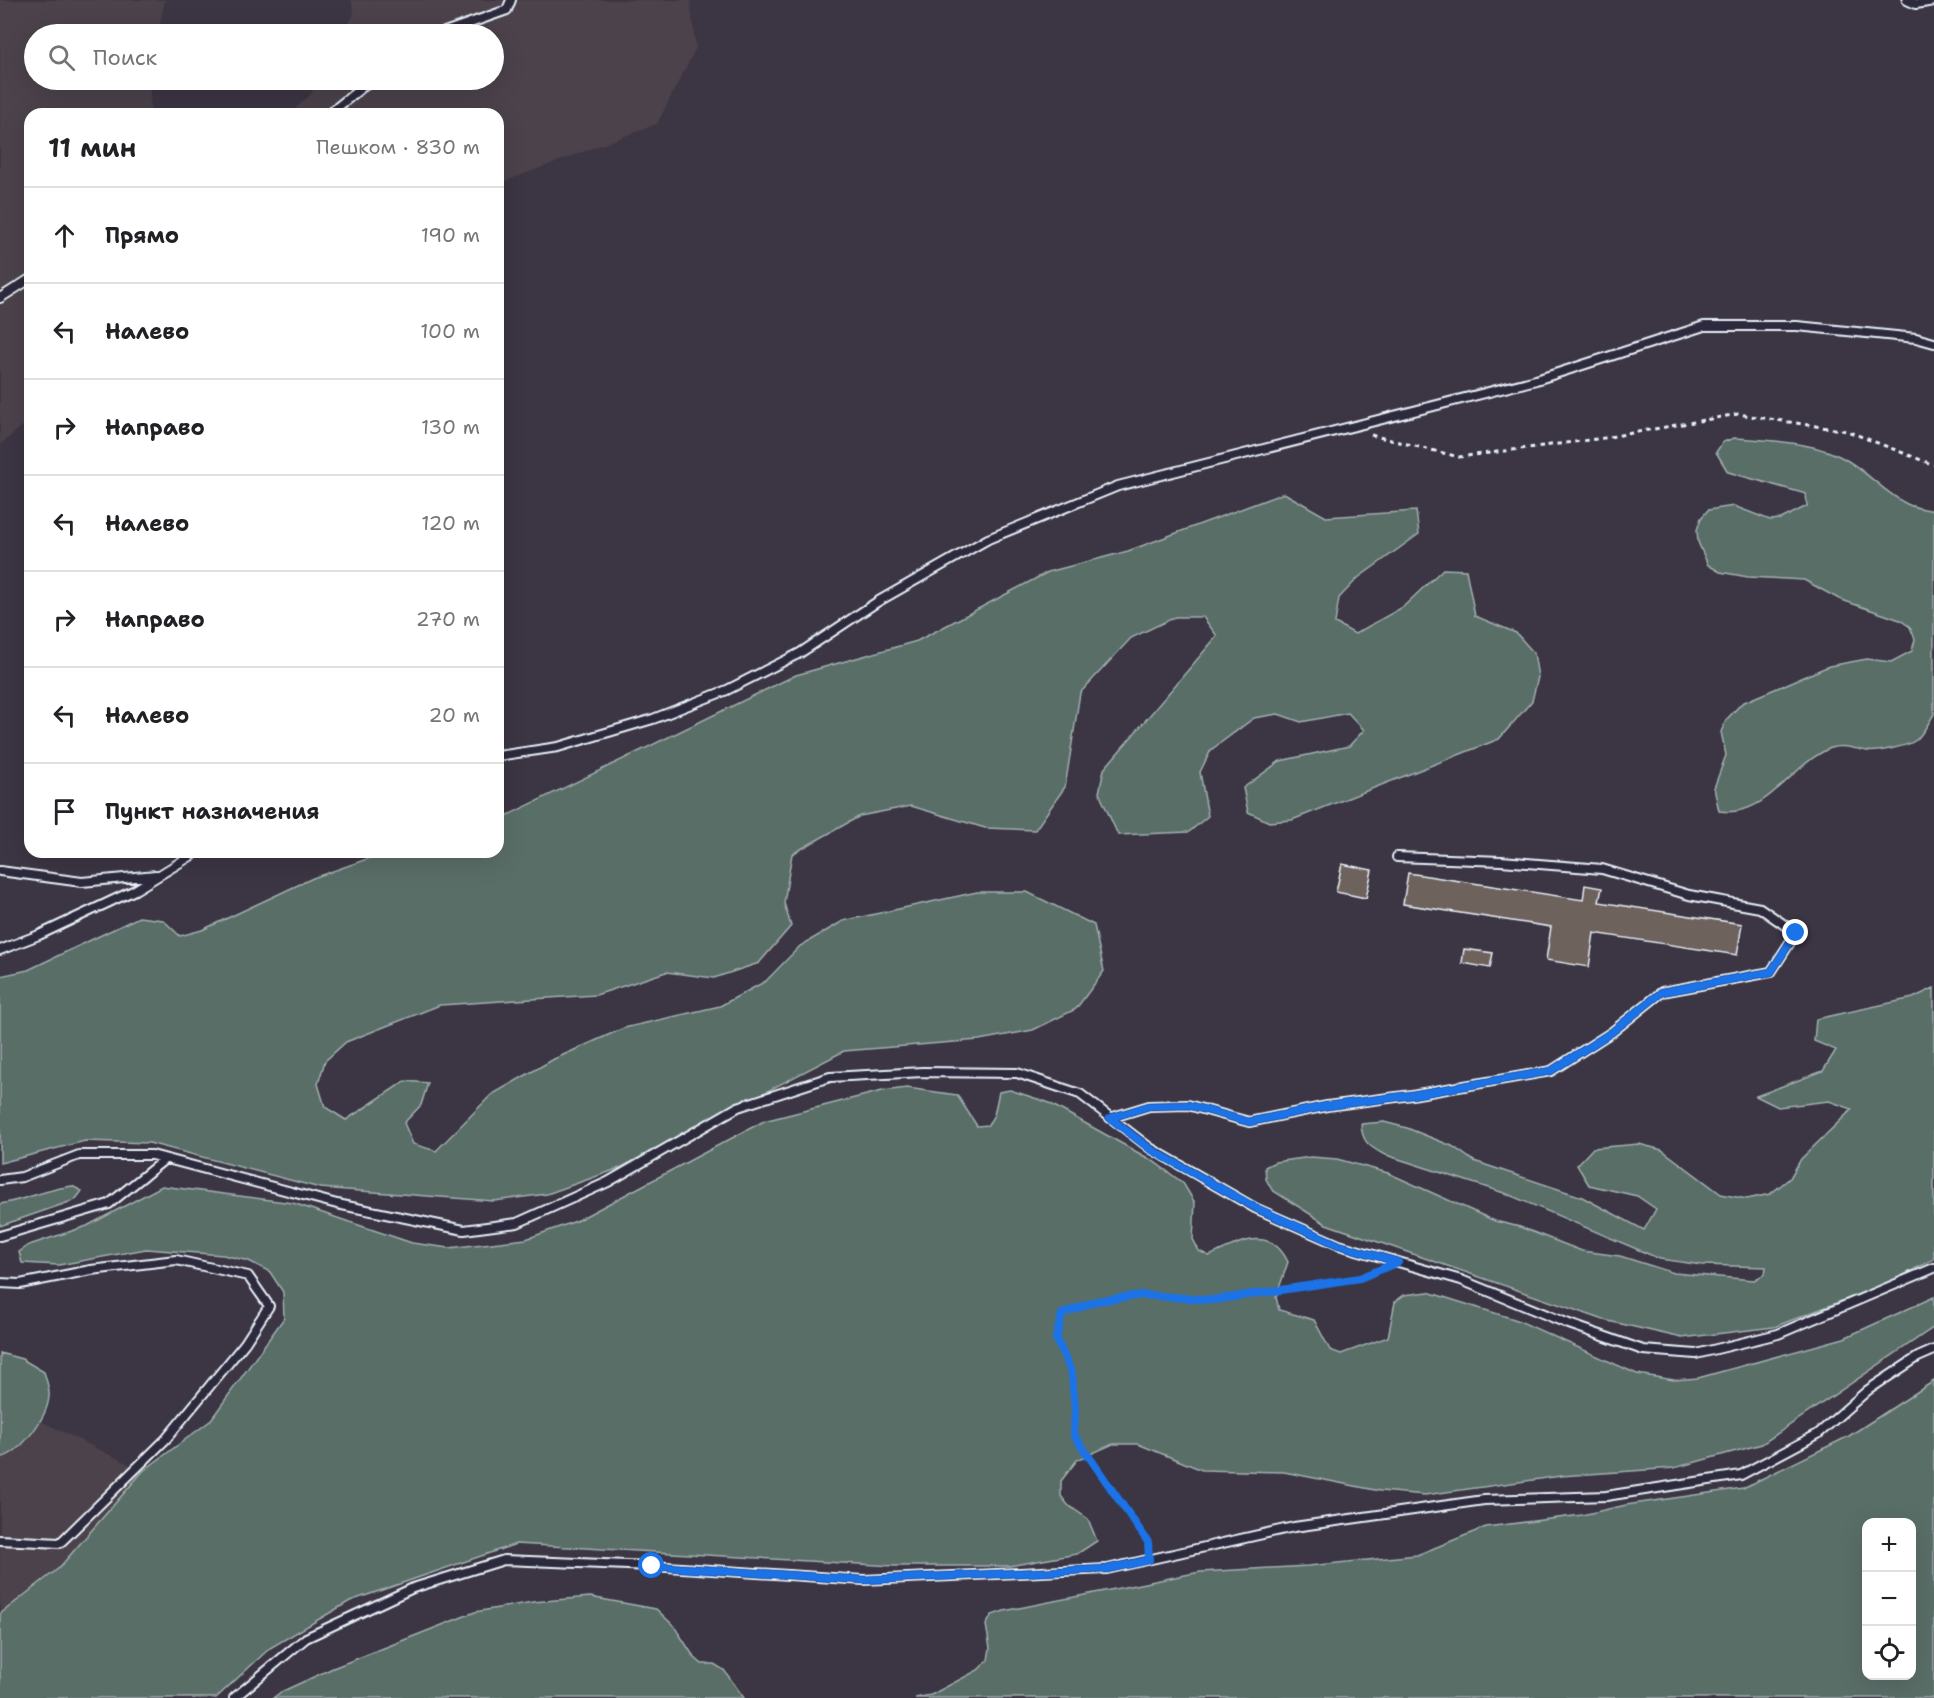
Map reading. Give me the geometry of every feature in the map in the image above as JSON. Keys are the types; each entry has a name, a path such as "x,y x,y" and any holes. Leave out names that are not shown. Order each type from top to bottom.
{"lane":[{"path":"467,24 507,10 511,0"},
{"path":"1907,0 1916,4 1934,1"},
{"path":"336,108 359,90"},
{"path":"0,298 24,283"},
{"path":"504,755 558,747 653,719 727,690 800,653 877,602 988,539 1118,486 1536,380 1704,326 1797,326 1916,338 1934,343"},
{"path":"1110,1118 1149,1106 1188,1105 1249,1122 1327,1106 1412,1095 1551,1071 1612,1032 1662,992 1771,972 1796,933 1760,908 1689,895 1602,868 1397,857"},
{"path":"0,950 50,930 135,890 187,858"},
{"path":"0,871 82,882 159,875"},
{"path":"0,1179 22,1177 79,1155 152,1155 337,1204 464,1230 517,1223 608,1182 738,1107 830,1077 923,1072 1017,1073 1080,1094 1150,1149 1256,1208 1339,1245 1461,1280 1569,1324 1644,1350 1696,1354 1778,1334 1934,1268"},
{"path":"0,1236 109,1204 165,1159"},
{"path":"0,1283 20,1284 91,1270 176,1260 248,1276 269,1306 245,1343 166,1439 60,1543 0,1540"},
{"path":"234,1698 306,1638 413,1588 504,1560 652,1566 863,1580 1107,1569 1294,1527 1484,1500 1606,1496 1741,1475 1818,1434 1868,1390 1918,1357 1934,1350"}],"path":[{"path":"1369,434 1459,457 1604,438 1738,414 1847,431 1934,465"},
{"path":"1149,1560 1148,1542 1074,1435 1075,1410 1072,1373 1056,1339 1062,1314 1096,1301 1142,1295 1214,1300 1360,1278 1398,1262"}],"shaded area":[{"path":"0,0 165,0 160,24 24,24 24,90 150,90 151,108 24,108 24,425 0,445"},
{"path":"351,0 690,0 696,48 657,124 504,182 504,108 296,108 313,90 504,90 504,24 348,24 354,14"},
{"path":"41,1421 143,1471 59,1568 0,1614 0,1458 5,1457 25,1441"}],"green space":[{"path":"1734,438 1818,448 1851,463 1907,504 1934,511 1934,714 1921,735 1912,742 1900,747 1877,751 1844,747 1831,748 1816,756 1778,789 1751,807 1736,811 1719,811 1714,788 1726,755 1721,732 1726,720 1742,703 1829,666 1867,659 1891,662 1912,651 1915,639 1910,627 1900,620 1839,599 1804,580 1748,577 1720,572 1708,565 1698,542 1697,530 1701,518 1708,510 1734,506 1770,520 1781,519 1807,506 1806,494 1728,472 1716,452 1723,442"},
{"path":"1284,493 1326,517 1416,511 1419,534 1358,578 1339,598 1335,623 1355,634 1403,607 1443,569 1466,570 1475,616 1516,633 1534,653 1538,677 1532,701 1499,739 1292,820 1269,822 1248,812 1243,788 1280,761 1349,746 1364,730 1348,713 1301,722 1278,714 1254,718 1211,750 1200,772 1208,816 1189,832 1118,835 1099,793 1104,769 1217,636 1203,617 1175,617 1131,638 1080,693 1065,787 1035,830 985,828 911,806 860,816 792,854 784,903 791,926 759,963 714,978 666,972 596,995 440,1005 346,1042 325,1061 318,1084 325,1107 346,1120 405,1081 428,1083 421,1105 404,1123 413,1144 436,1151 491,1095 554,1059 624,1028 720,1006 766,981 800,946 843,921 977,892 1027,892 1094,925 1104,971 1076,1009 1033,1030 979,1040 844,1051 620,1168 547,1194 494,1201 320,1188 149,1143 85,1141 0,1163 0,976 28,970 139,917 163,920 180,936 202,930 313,878 370,858 504,858 504,817 796,675 917,641 1048,572 1128,551"},
{"path":"1934,988 1934,1259 1888,1283 1774,1327 1682,1338 1604,1320 1326,1224 1272,1190 1266,1179 1265,1167 1275,1162 1311,1157 1337,1159 1388,1173 1495,1221 1520,1227 1582,1251 1620,1256 1674,1273 1754,1280 1765,1274 1766,1267 1702,1265 1660,1259 1507,1194 1383,1154 1367,1142 1361,1124 1384,1122 1407,1128 1452,1146 1474,1161 1582,1197 1644,1230 1656,1209 1637,1196 1589,1185 1577,1165 1593,1148 1639,1144 1662,1150 1721,1194 1747,1199 1770,1194 1790,1178 1801,1159 1852,1109 1829,1101 1778,1107 1756,1096 1823,1071 1836,1050 1814,1041 1816,1019 1913,998"},
{"path":"907,1088 957,1095 977,1126 988,1125 994,1115 999,1092 1010,1090 1047,1102 1153,1161 1183,1183 1195,1203 1193,1239 1199,1251 1209,1256 1242,1242 1263,1240 1272,1243 1281,1250 1288,1262 1276,1297 1279,1310 1314,1320 1330,1350 1341,1354 1388,1337 1395,1302 1404,1295 1428,1292 1517,1320 1637,1374 1674,1380 1698,1378 1844,1338 1934,1297 1934,1327 1762,1444 1674,1468 1561,1476 1425,1495 1380,1491 1284,1472 1202,1470 1138,1444 1113,1444 1077,1460 1061,1481 1061,1496 1068,1505 1088,1519 1097,1541 1077,1554 1009,1566 894,1566 516,1544 350,1601 270,1648 216,1698 0,1698 0,1614 59,1568 143,1471 210,1421 284,1318 283,1292 270,1272 249,1261 223,1255 146,1249 59,1265 22,1263 19,1252 29,1245 87,1226 162,1186 293,1203 412,1243 449,1248 526,1239 576,1221 764,1121 882,1091"},
{"path":"72,1186 82,1191 75,1200 0,1226 0,1204"},
{"path":"0,1353 22,1359 44,1372 49,1393 44,1414 32,1433 16,1450 0,1458"},
{"path":"1934,1381 1934,1698 915,1698 931,1695 978,1670 988,1660 990,1648 986,1625 992,1615 1004,1611 1200,1572 1308,1566 1417,1555 1486,1527 1582,1515 1626,1505 1743,1488 1849,1436"},
{"path":"590,1597 656,1609 674,1626 694,1657 702,1664 714,1664 724,1670 744,1698 273,1698 333,1668 475,1612 533,1602"}],"building":[{"path":"1342,864 1372,870 1366,898 1336,892"},
{"path":"1408,873 1583,900 1585,885 1602,888 1599,902 1742,924 1737,955 1594,933 1589,967 1546,960 1551,927 1403,904"},
{"path":"1464,949 1493,953 1490,968 1462,963"}],"route":[{"path":"652,1566 863,1580 1107,1569 1149,1560 1148,1542 1074,1435 1075,1410 1072,1373 1056,1339 1062,1314 1096,1301 1142,1295 1214,1300 1360,1278 1398,1262 1339,1245 1256,1208 1150,1149 1110,1118 1149,1106 1188,1105 1249,1122 1327,1106 1412,1095 1551,1071 1612,1032 1662,992 1771,972 1796,933"}]}
